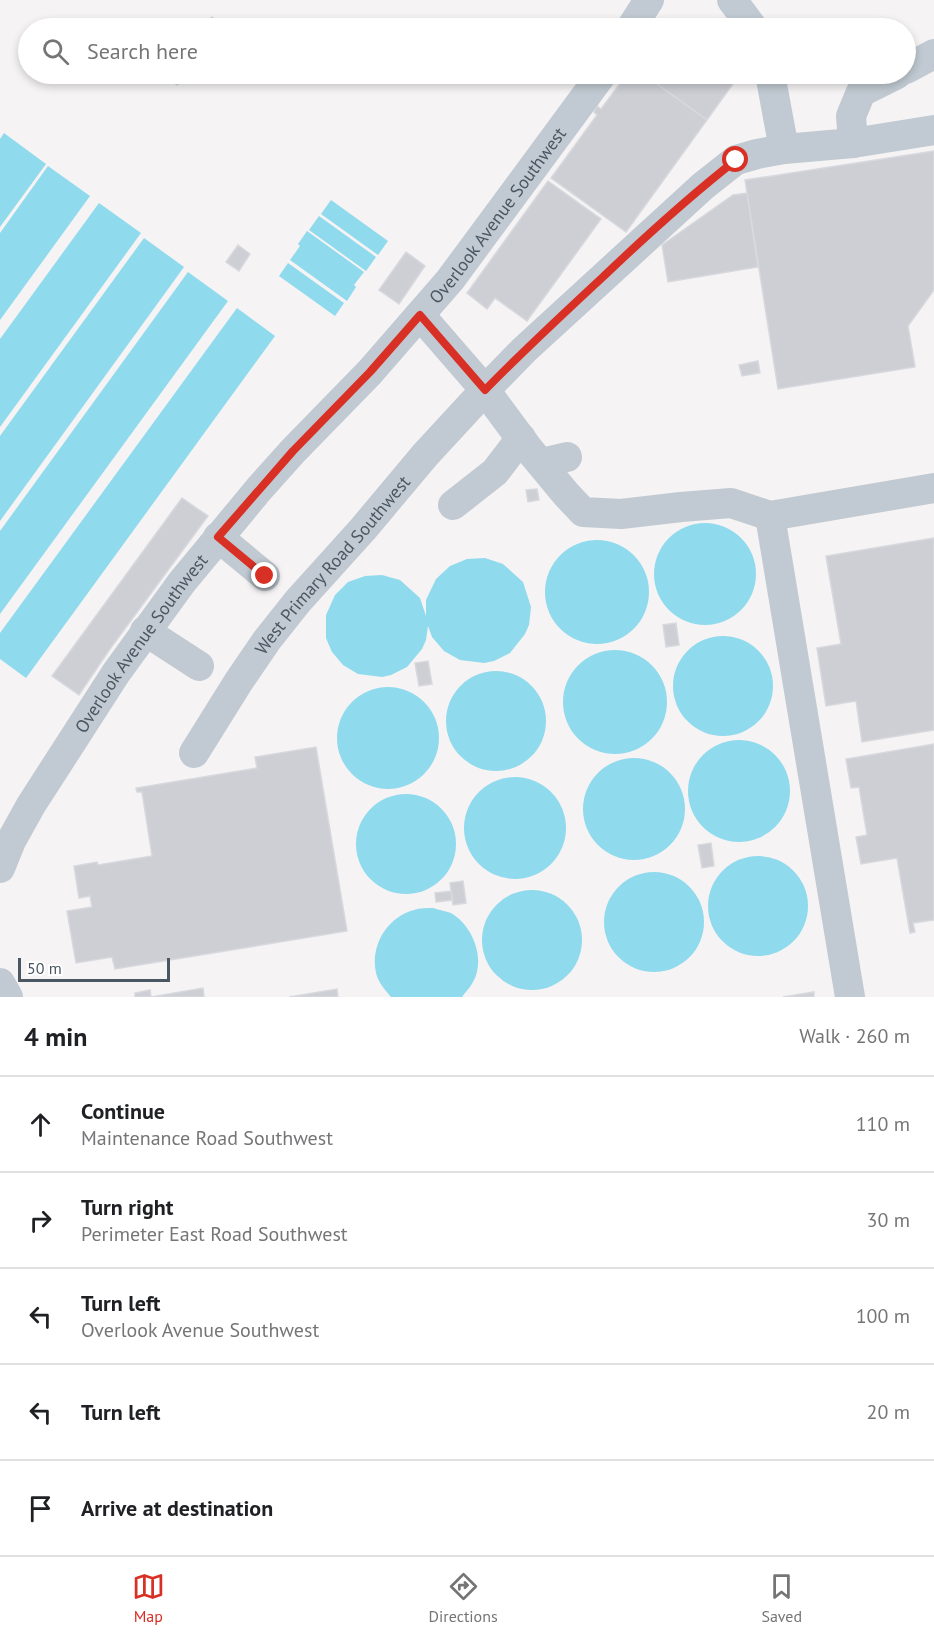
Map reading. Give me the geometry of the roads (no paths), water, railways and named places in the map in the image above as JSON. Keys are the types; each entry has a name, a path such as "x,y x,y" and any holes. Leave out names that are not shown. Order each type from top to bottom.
{"lane":[{"path":"637,18 649,0"},
{"path":"732,0 746,18"},
{"path":"916,64 934,54"},
{"name":"Overlook Avenue Southwest","path":"0,868 11,841 32,805 145,631 218,537 286,459 370,372 420,315 510,178 593,84"},
{"path":"772,84 784,149"},
{"path":"853,143 851,116 861,92 877,84"},
{"name":"West Primary Road Southwest","path":"194,753 250,665 285,617 425,455 524,350 703,186 736,160 757,154 784,149 853,143 934,130"},
{"path":"420,315 485,390 521,438 554,460 566,494 584,512 621,514 731,503 770,516 934,488"},
{"path":"453,505 495,472 521,438"},
{"path":"770,516 850,997"},
{"path":"218,537 265,576"},
{"path":"145,631 199,666"},
{"path":"0,983 8,997"}],"water":[{"path":"4,133 46,164 0,227 0,139"},
{"path":"48,166 90,196 0,320 0,233"},
{"path":"331,200 388,241 378,255 321,214"},
{"path":"99,203 141,233 0,427 0,339"},
{"path":"319,216 376,257 366,271 309,230"},
{"path":"307,231 364,272 354,285 356,287 347,301 290,260"},
{"path":"144,238 184,267 0,521 0,436"},
{"path":"288,263 344,303 335,316 279,276"},
{"path":"188,272 228,301 0,614 0,531"},
{"path":"237,308 275,336 26,678 0,659 0,633"},
{"path":"705,523 725,527 741,538 752,554 756,574 752,594 741,610 725,621 705,625 685,621 669,610 658,594 654,574 658,554 669,538 685,527"},
{"path":"597,540 617,544 634,555 645,572 649,592 645,612 634,629 617,640 597,644 577,640 560,629 549,612 545,592 549,572 560,555 577,544"},
{"path":"485,558 503,564 523,582 531,607 529,625 525,634 510,653 484,663 460,660 444,651 432,637 428,626 422,649 407,667 391,675 382,677 358,674 343,665 332,652 326,638 326,615 335,595 348,582 365,576 382,575 400,580 420,598 426,616 426,600 436,579 450,566 467,559"},
{"path":"723,636 742,639 759,650 770,667 773,686 770,705 759,722 742,733 723,736 704,733 687,722 676,705 673,686 676,667 687,650 704,639"},
{"path":"615,650 635,654 644,659 658,673 663,682 667,702 663,722 658,731 644,745 635,750 615,754 595,750 586,745 572,731 567,722 563,702 567,682 572,673 586,659 595,654"},
{"path":"496,671 515,675 532,685 542,702 546,721 542,740 532,757 515,767 496,771 477,767 460,757 450,740 446,721 450,702 460,685 477,675"},
{"path":"388,687 407,691 424,702 435,719 439,738 435,757 424,774 407,785 388,789 369,785 352,774 341,757 337,738 341,719 352,702 369,691"},
{"path":"739,740 758,744 775,755 786,772 790,791 786,810 775,827 758,838 739,842 720,838 703,827 692,810 688,791 692,772 703,755 720,744"},
{"path":"634,758 653,762 670,773 681,790 685,809 681,828 670,845 653,856 634,860 615,856 598,845 587,828 583,809 587,790 598,773 615,762"},
{"path":"515,777 534,781 551,792 562,809 566,828 562,847 551,864 534,875 515,879 496,875 479,864 468,847 464,828 468,809 479,792 496,781"},
{"path":"406,794 425,798 441,809 452,825 456,844 452,863 441,879 425,890 406,894 387,890 371,879 360,863 356,844 360,825 371,809 387,798"},
{"path":"758,856 777,860 793,871 804,887 808,906 804,925 793,941 777,952 758,956 739,952 723,941 712,925 708,906 712,887 723,871 739,860"},
{"path":"654,872 682,880 696,894 704,922 696,950 682,964 654,972 626,964 612,950 604,922 612,894 626,880"},
{"path":"532,890 551,894 567,905 578,921 582,940 578,959 567,975 551,986 532,990 513,986 497,975 486,959 482,940 486,921 497,905 513,894"},
{"path":"433,908 451,913 466,926 471,934 478,953 477,973 473,982 462,997 391,997 380,983 376,973 378,943 396,919 414,910"}]}
